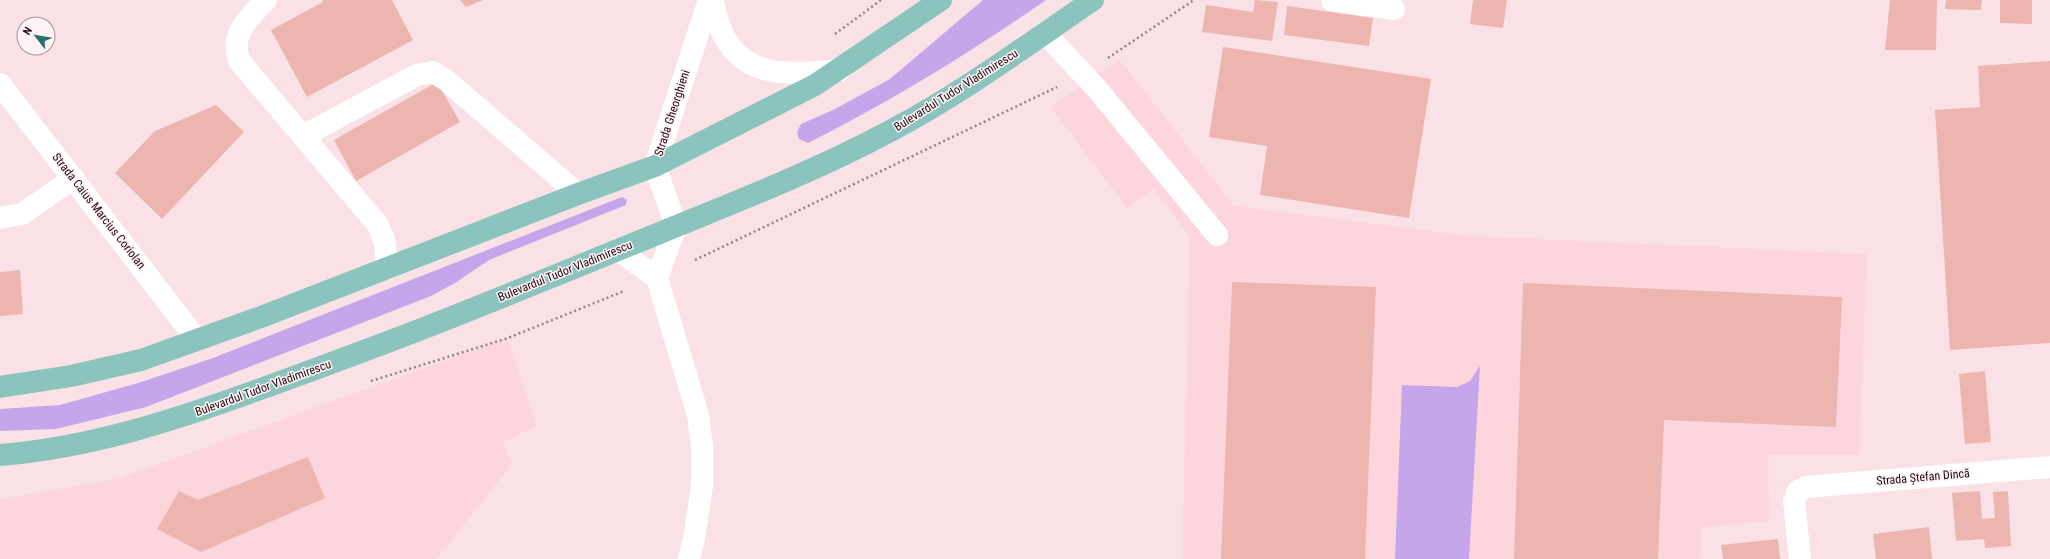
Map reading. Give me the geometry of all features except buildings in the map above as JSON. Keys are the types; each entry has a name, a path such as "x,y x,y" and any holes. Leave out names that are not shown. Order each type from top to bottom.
{"main road":[{"path":"0,387 71,376 141,360 261,318 578,194 655,166 740,125 815,86 941,0"},
{"name":"Bulevardul Tudor Vladimirescu","path":"0,455 34,452 104,439 194,413 343,359 676,226 808,171 893,130 958,92 1093,0"}],"street":[{"path":"266,0 244,23 238,36 235,51 240,62 378,225 385,243 387,269"},
{"name":"Strada Gheorghieni","path":"676,226 655,166 709,0"},
{"path":"713,0 718,24 724,37 730,48 741,58 756,66 781,72 808,74 840,70"},
{"path":"1332,0 1394,9"},
{"path":"1045,33 1084,75 1217,235"},
{"path":"303,136 417,75 433,72 446,80 578,194"},
{"name":"Strada Caius Marcius Coriolan","path":"0,84 74,178 197,340"},
{"path":"0,218 22,214 74,178"},
{"path":"676,226 657,278 698,415 702,447 702,486 694,539 689,559"},
{"path":"618,250 657,278"},
{"name":"Strada Ștefan Dincă","path":"1800,559 1794,501 1798,491 1806,487 2050,467"}],"path":[{"path":"829,39 881,0"},
{"path":"657,278 1084,75 1194,0"}],"shaded area":[{"path":"983,0 1046,0 930,76 870,110 808,143 799,139 797,132 801,124 835,109 890,79"},
{"path":"1119,59 1234,206 1469,236 1867,254 1859,455 1768,455 1769,521 1702,527 1700,559 1182,559 1190,237 1154,189 1127,208 1051,107"},
{"path":"622,197 627,200 626,205 489,260 455,283 431,296 146,407 56,429 0,431 0,409 60,405 138,383 213,358"},
{"path":"508,338 537,426 503,442 512,464 436,559 0,559 0,499 118,479"},
{"path":"1480,366 1469,559 1395,559 1402,385 1457,387 1470,381"}]}
